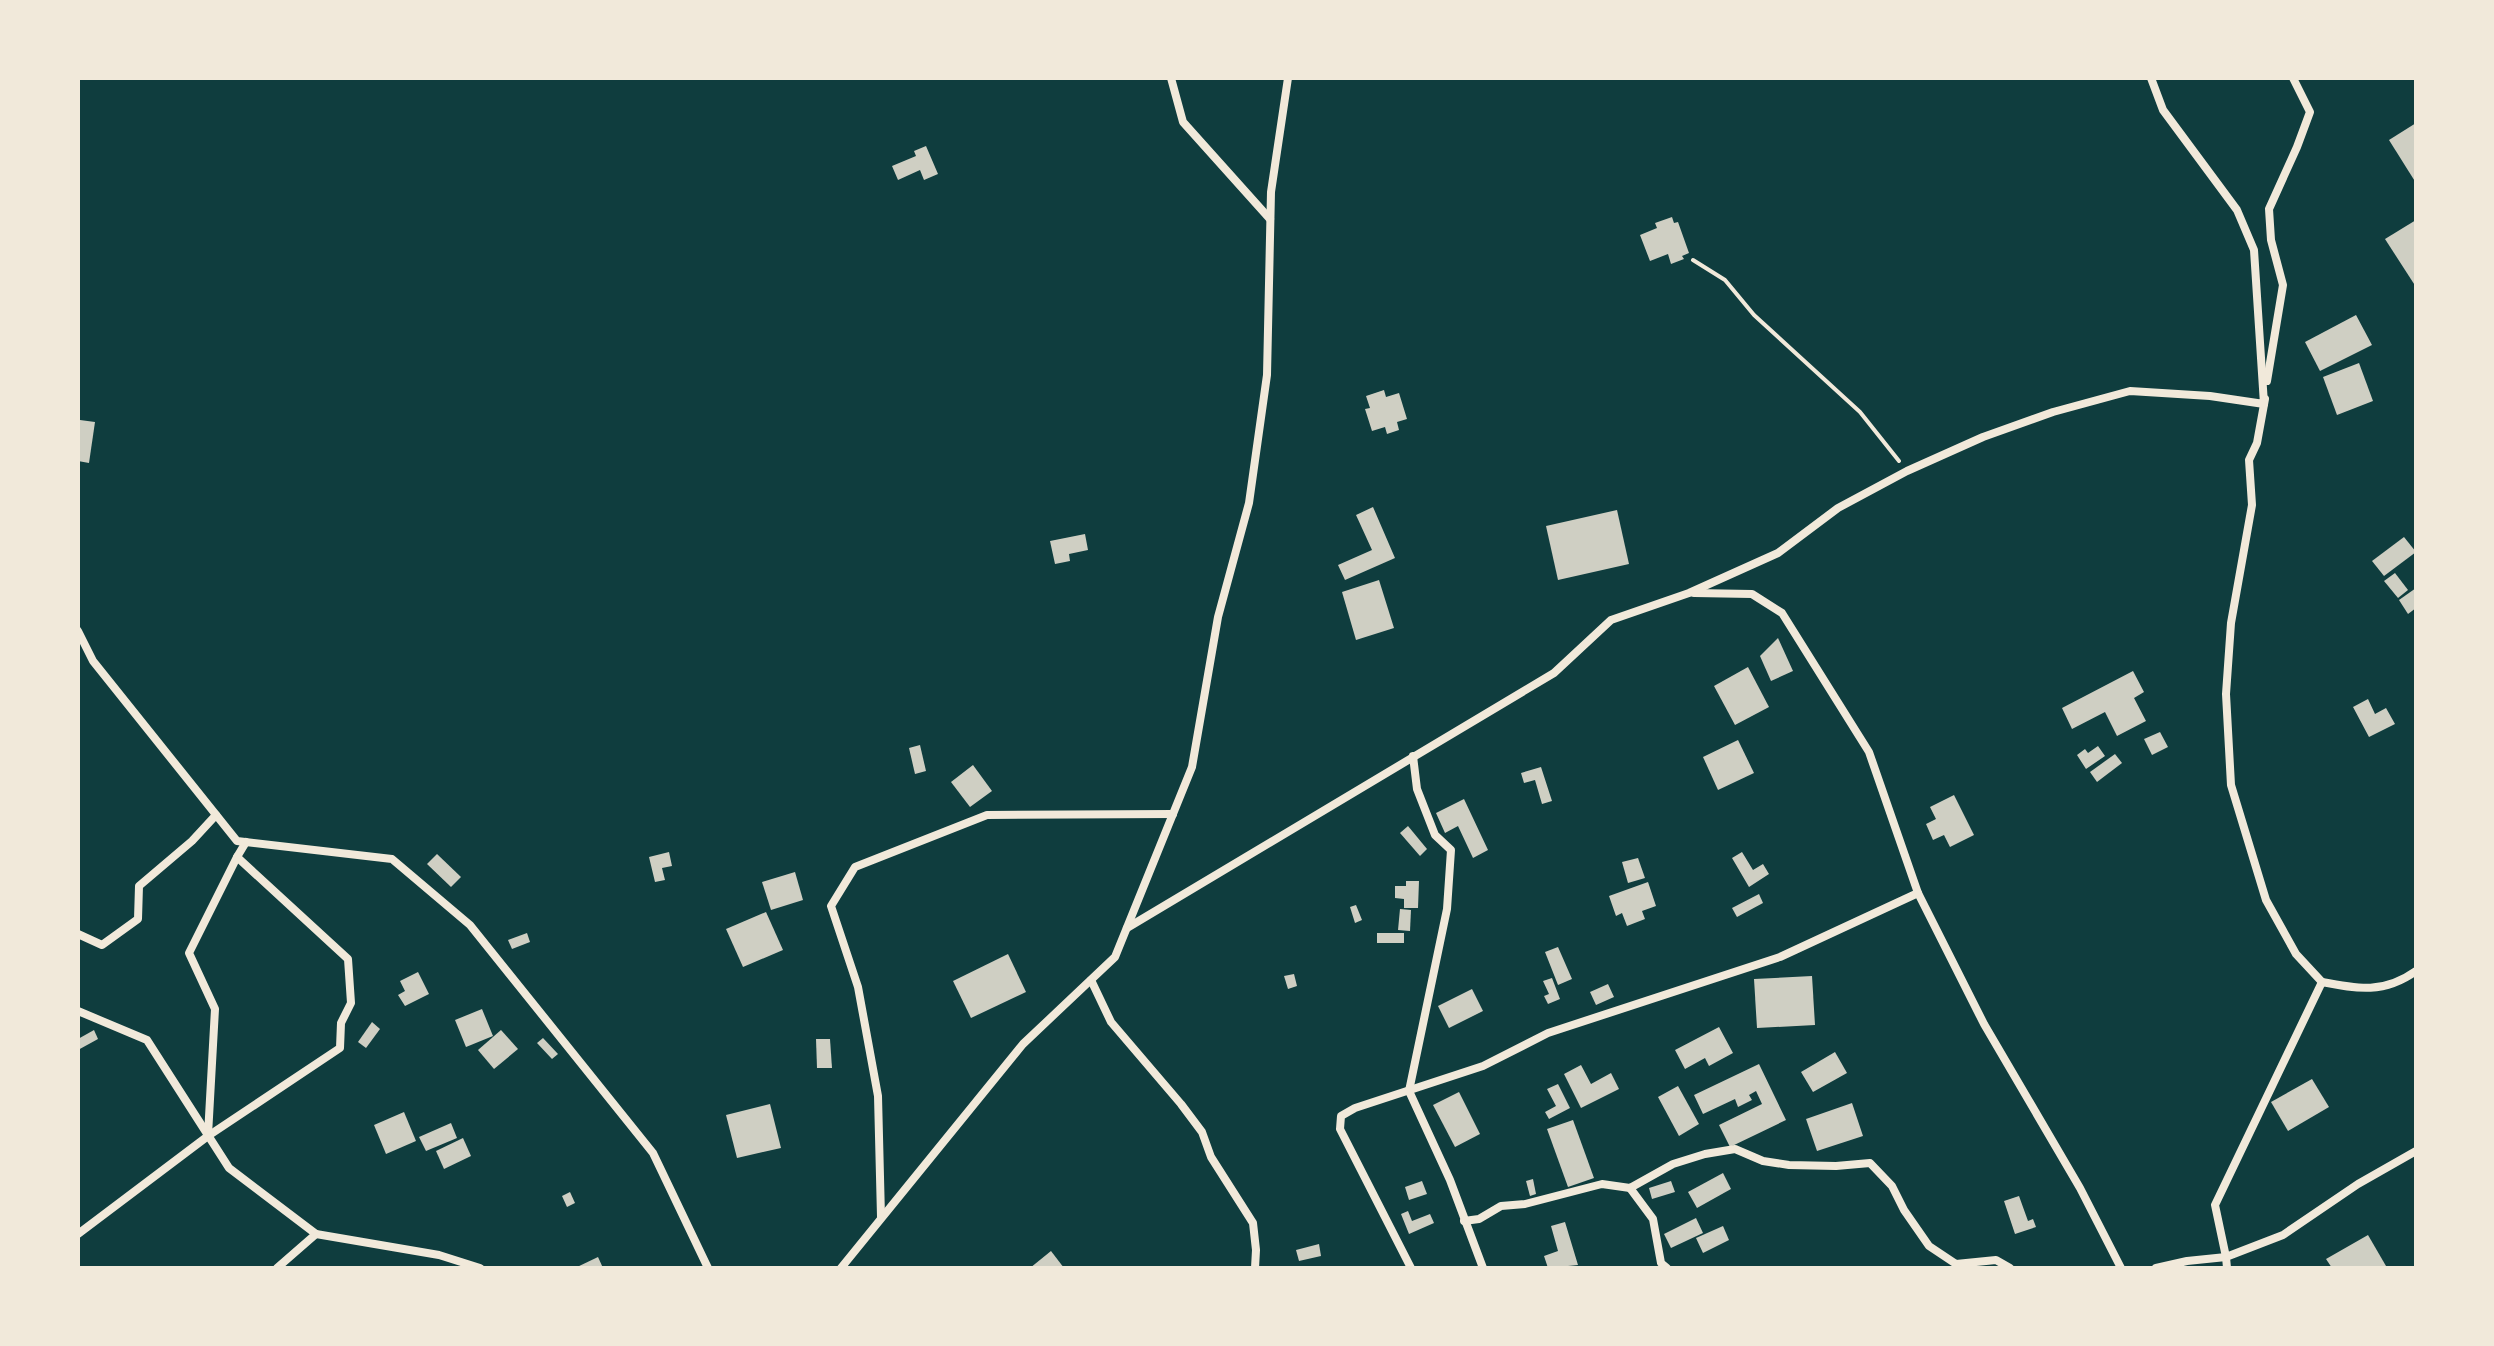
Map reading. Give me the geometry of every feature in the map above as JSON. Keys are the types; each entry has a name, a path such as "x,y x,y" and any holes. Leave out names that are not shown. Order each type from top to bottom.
{"street":[{"path":"1171,78 1183,122 1271,220"},
{"path":"841,1268 1023,1044 1115,957 1192,767 1218,617 1249,503 1267,375 1271,192 1288,78"},
{"path":"2151,78 2163,110 2237,210 2254,250 2264,404"},
{"path":"2293,78 2310,112 2269,209 2271,240 2283,285 2257,443 2249,460 2252,505 2231,623 2226,694 2231,785 2266,900 2296,954 2322,982 2363,990 2401,982 2416,971"},
{"path":"1127,928 1554,673 1611,620 1689,593 1778,553 1838,508 1907,471 1983,437 2130,391 2210,396 2264,404"},
{"path":"1689,593 1752,594 1782,613 1869,752 1918,893 1984,1024 2080,1188 2121,1268"},
{"path":"78,631 93,661 237,841 392,859 470,925 653,1153 708,1268"},
{"path":"1413,756 1417,789 1435,835 1451,850 1447,909 1409,1091 1450,1180 1483,1268"},
{"path":"881,1217 878,1096 858,987 831,906 855,867 987,815 1173,814"},
{"path":"78,934 102,945 138,919 139,886 192,841 216,815"},
{"path":"208,1136 215,1009 189,953 246,842"},
{"path":"78,1234 208,1136 340,1048 341,1023 351,1003 348,959 237,857"},
{"path":"1411,1268 1340,1129 1341,1116 1355,1108 1483,1066 1548,1033 1780,957 1918,893"},
{"path":"1091,980 1111,1022 1202,1132 1211,1157 1253,1223 1255,1268"},
{"path":"2227,1268 2215,1205 2322,982"},
{"path":"78,1011 147,1040 229,1168 316,1234 439,1255 480,1268"},
{"path":"1464,1221 1479,1219 1501,1206 1525,1204 1602,1184 1630,1188 1673,1164 1735,1149 1763,1161 1789,1165 1870,1163 1892,1186 1929,1246 1956,1264 1996,1260 2010,1268"},
{"path":"2156,1268 2226,1257 2283,1235 2358,1184 2416,1151"},
{"path":"1630,1188 1653,1219 1661,1263 1667,1268"},
{"path":"277,1268 316,1234"}],"path":[{"path":"1693,260 1725,280 1754,315 1860,412 1907,471"}],"building":[{"path":"2416,123 2416,183 2389,140"},
{"path":"926,146 938,174 924,180 920,170 898,180 892,166 916,156 914,151"},
{"path":"1672,217 1674,223 1678,222 1689,253 1682,256 1684,259 1671,264 1668,254 1650,261 1640,235 1657,228 1655,223"},
{"path":"2416,220 2416,287 2385,239"},
{"path":"2356,315 2372,345 2320,371 2305,342"},
{"path":"2359,363 2373,401 2337,415 2323,377"},
{"path":"1384,390 1386,397 1399,393 1407,419 1397,422 1399,430 1387,434 1385,427 1372,431 1365,409 1370,408 1366,396"},
{"path":"80,420 95,422 89,463 78,461"},
{"path":"1373,507 1395,558 1345,580 1338,565 1372,550 1356,515"},
{"path":"1617,510 1629,564 1558,580 1546,526"},
{"path":"1085,534 1088,550 1069,554 1070,561 1055,564 1050,541"},
{"path":"2404,537 2416,552 2384,576 2372,561"},
{"path":"2395,573 2408,590 2398,598 2384,581"},
{"path":"1379,580 1394,628 1356,640 1342,592"},
{"path":"2416,588 2416,608 2408,614 2399,600"},
{"path":"1778,638 1793,671 1771,681 1760,656"},
{"path":"1748,667 1769,707 1735,725 1714,686"},
{"path":"2133,671 2144,692 2134,698 2146,721 2117,736 2105,712 2072,729 2062,708"},
{"path":"2368,699 2375,714 2386,708 2395,724 2369,737 2353,707"},
{"path":"2160,732 2168,747 2152,755 2144,739"},
{"path":"1738,740 1754,773 1718,790 1703,757"},
{"path":"920,745 926,771 915,774 909,748"},
{"path":"2098,746 2105,756 2086,769 2077,755 2085,749 2088,753"},
{"path":"2115,754 2122,763 2097,782 2090,772"},
{"path":"973,765 992,791 970,807 951,782"},
{"path":"1541,767 1552,801 1542,804 1535,780 1524,783 1521,773"},
{"path":"1954,795 1974,835 1950,847 1944,835 1933,840 1926,824 1936,819 1930,807"},
{"path":"1464,799 1488,850 1473,858 1458,826 1445,833 1436,813"},
{"path":"1408,826 1427,849 1420,856 1400,833"},
{"path":"669,852 672,866 662,868 665,880 655,882 649,857"},
{"path":"1742,852 1753,870 1763,864 1769,874 1749,887 1732,858"},
{"path":"437,854 461,877 451,887 427,864"},
{"path":"1638,858 1645,878 1628,883 1622,862"},
{"path":"795,872 803,900 771,910 762,882"},
{"path":"1406,881 1419,881 1418,908 1404,908 1404,899 1395,898 1395,886 1406,886"},
{"path":"1648,882 1656,906 1642,911 1645,919 1627,926 1622,913 1616,916 1609,896"},
{"path":"1759,894 1763,903 1737,917 1732,908"},
{"path":"1356,905 1362,920 1355,923 1350,907"},
{"path":"1400,909 1411,910 1410,931 1398,930"},
{"path":"766,912 783,950 743,967 726,929"},
{"path":"527,933 530,942 512,949 508,940"},
{"path":"1377,933 1404,933 1404,943 1377,943"},
{"path":"1558,947 1572,979 1558,985 1545,952"},
{"path":"1008,954 1026,992 971,1018 953,981"},
{"path":"418,972 429,994 405,1006 398,995 405,991 400,981"},
{"path":"1294,974 1297,986 1288,989 1284,976"},
{"path":"1812,976 1815,1025 1757,1028 1754,979"},
{"path":"1552,978 1560,999 1548,1004 1544,996 1549,994 1543,981"},
{"path":"1608,984 1614,997 1596,1005 1590,992"},
{"path":"1472,989 1483,1011 1449,1028 1438,1006"},
{"path":"482,1009 493,1036 466,1047 455,1020"},
{"path":"372,1022 380,1029 366,1048 358,1042"},
{"path":"1719,1027 1733,1053 1709,1066 1705,1058 1685,1069 1675,1050"},
{"path":"94,1030 98,1039 78,1050 78,1039"},
{"path":"501,1030 518,1049 494,1069 478,1050"},
{"path":"543,1038 558,1054 552,1059 537,1043"},
{"path":"816,1039 830,1039 832,1068 817,1068"},
{"path":"1835,1052 1847,1073 1813,1092 1801,1072"},
{"path":"1759,1064 1786,1120 1730,1147 1719,1125 1762,1104 1756,1091 1749,1095 1752,1100 1738,1107 1735,1099 1703,1114 1694,1095"},
{"path":"1581,1065 1591,1084 1611,1073 1619,1089 1581,1108 1564,1074"},
{"path":"2312,1079 2329,1107 2288,1131 2271,1102"},
{"path":"1558,1084 1570,1108 1549,1119 1545,1112 1556,1106 1547,1089"},
{"path":"1678,1086 1699,1124 1679,1136 1658,1097"},
{"path":"1459,1092 1480,1134 1455,1147 1433,1105"},
{"path":"1852,1103 1863,1136 1817,1151 1806,1119"},
{"path":"770,1104 781,1148 737,1158 726,1115"},
{"path":"404,1112 416,1141 386,1154 374,1125"},
{"path":"1573,1120 1594,1178 1568,1187 1547,1129"},
{"path":"451,1123 457,1138 426,1151 419,1137"},
{"path":"463,1138 471,1156 444,1169 436,1151"},
{"path":"1723,1173 1731,1189 1697,1208 1688,1192"},
{"path":"1533,1179 1536,1194 1530,1196 1526,1181"},
{"path":"1422,1181 1427,1194 1409,1200 1405,1187"},
{"path":"1671,1181 1675,1192 1652,1199 1649,1188"},
{"path":"570,1192 575,1203 567,1207 562,1196"},
{"path":"2019,1196 2028,1221 2033,1219 2036,1227 2015,1234 2004,1201"},
{"path":"1408,1211 1412,1221 1430,1214 1434,1223 1409,1234 1401,1214"},
{"path":"1696,1218 1703,1233 1671,1248 1664,1234"},
{"path":"1565,1222 1578,1265 1548,1268 1544,1256 1558,1251 1551,1226"},
{"path":"1723,1226 1729,1240 1703,1253 1696,1238"},
{"path":"2368,1235 2386,1266 2332,1268 2326,1259"},
{"path":"1319,1244 1321,1256 1299,1261 1296,1250"},
{"path":"1051,1251 1064,1268 1030,1268"},
{"path":"598,1257 603,1268 575,1268"}]}
